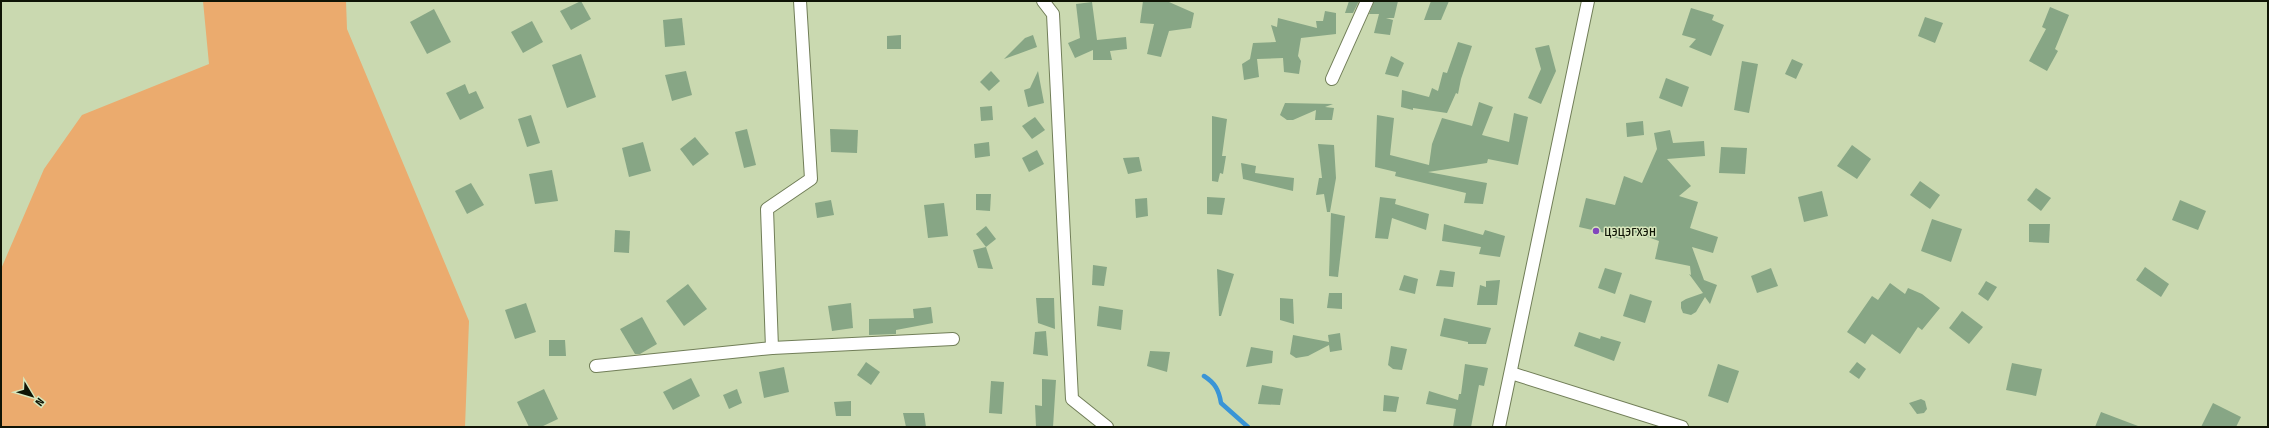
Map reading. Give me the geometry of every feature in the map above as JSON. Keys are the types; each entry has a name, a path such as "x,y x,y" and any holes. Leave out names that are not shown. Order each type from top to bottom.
{"street":[{"path":"772,348 767,209 811,179 800,1"},
{"path":"1043,1 1053,14 1072,399 1107,427"},
{"path":"1332,79 1367,1"},
{"path":"1499,427 1588,1"},
{"path":"596,366 772,348 953,339"},
{"path":"1511,373 1682,427"}],"shaded area":[{"path":"203,1 346,1 347,29 469,321 465,427 1,427 1,269 44,169 82,115 209,64"}],"building":[{"path":"581,1 591,19 571,30 560,11"},
{"path":"1143,1 1169,2 1194,13 1191,28 1169,31 1161,57 1147,54 1154,24 1140,23"},
{"path":"1349,1 1359,1 1353,13 1345,13"},
{"path":"1374,1 1398,1 1394,18 1386,18 1393,20 1390,35 1374,33 1379,14 1369,14"},
{"path":"1431,1 1449,1 1441,20 1424,20"},
{"path":"1092,2 1097,40 1126,37 1127,49 1110,51 1112,60 1093,60 1093,50 1075,58 1068,43 1080,38 1076,4"},
{"path":"2050,7 2069,15 2055,49 2058,51 2047,71 2029,61 2046,29 2042,27"},
{"path":"1691,8 1714,15 1712,20 1724,25 1711,56 1689,47 1696,39 1682,35"},
{"path":"434,9 451,42 427,54 410,22"},
{"path":"1325,11 1336,13 1336,34 1301,38 1298,56 1301,61 1299,74 1284,72 1283,58 1257,59 1259,77 1244,80 1242,64 1250,59 1253,43 1276,42 1271,25 1277,27 1278,18 1317,28 1316,21 1323,21"},
{"path":"1925,17 1943,23 1935,43 1918,36"},
{"path":"682,18 685,45 665,47 663,20"},
{"path":"532,21 543,42 523,53 511,32"},
{"path":"901,35 901,49 887,49 887,36"},
{"path":"1033,35 1037,47 1004,59 1025,38"},
{"path":"1458,42 1472,46 1461,79 1458,94 1456,93 1447,113 1413,108 1413,110 1401,107 1402,90 1429,97 1432,88 1438,91 1443,72 1447,73"},
{"path":"1549,45 1556,71 1541,104 1528,98 1541,69 1535,48"},
{"path":"581,54 596,97 567,108 552,65"},
{"path":"1391,56 1404,63 1398,77 1385,74"},
{"path":"1792,59 1803,64 1796,79 1785,74"},
{"path":"1742,61 1758,64 1749,113 1734,110"},
{"path":"686,71 692,95 672,101 665,75"},
{"path":"991,71 1000,81 989,91 980,82"},
{"path":"1038,71 1044,103 1028,107 1024,90 1030,88"},
{"path":"1666,78 1689,87 1682,107 1659,98"},
{"path":"465,84 469,94 476,91 484,108 460,120 446,93"},
{"path":"1479,102 1493,107 1482,135 1509,142 1514,113 1528,117 1518,165 1488,159 1487,163 1428,172 1487,183 1483,204 1464,203 1466,193 1395,176 1396,172 1375,167 1377,115 1394,118 1390,155 1429,165 1432,144 1442,118 1472,126"},
{"path":"1285,103 1333,104 1325,107 1334,108 1332,120 1315,120 1316,110 1293,120 1287,120 1280,115"},
{"path":"992,106 993,120 981,121 980,107"},
{"path":"531,115 540,143 527,147 518,119"},
{"path":"1212,116 1227,119 1222,156 1226,156 1223,174 1220,173 1218,182 1212,181"},
{"path":"1035,117 1045,130 1032,139 1022,126"},
{"path":"1643,121 1644,135 1627,137 1626,123"},
{"path":"747,129 756,165 744,168 735,132"},
{"path":"830,129 858,130 857,153 831,152"},
{"path":"1670,130 1673,143 1704,141 1705,156 1667,159 1691,186 1679,196 1698,202 1690,228 1718,237 1713,253 1692,247 1704,280 1717,285 1710,304 1705,297 1696,312 1691,315 1683,313 1681,302 1703,293 1689,274 1691,275 1690,266 1655,259 1659,241 1628,230 1625,240 1609,236 1610,234 1579,227 1586,198 1615,205 1624,176 1642,183 1657,149 1654,133"},
{"path":"695,137 709,154 693,166 680,149"},
{"path":"643,142 651,171 629,177 622,148"},
{"path":"989,142 990,156 975,158 974,144"},
{"path":"1318,144 1334,145 1336,178 1330,212 1327,212 1324,194 1316,195 1319,178 1322,178"},
{"path":"1852,145 1871,159 1857,179 1837,166"},
{"path":"1721,147 1747,148 1745,174 1719,173"},
{"path":"1037,150 1044,164 1029,172 1022,158"},
{"path":"1139,157 1142,171 1128,174 1123,158"},
{"path":"1241,163 1256,166 1255,173 1294,178 1293,191 1243,179"},
{"path":"552,170 558,201 535,204 529,174"},
{"path":"1920,181 1940,195 1930,209 1910,195"},
{"path":"471,183 484,205 467,214 455,191"},
{"path":"2036,188 2051,198 2041,211 2027,200"},
{"path":"1822,191 1828,216 1804,222 1798,197"},
{"path":"976,194 991,194 990,211 976,210"},
{"path":"1207,197 1225,198 1222,215 1207,214"},
{"path":"1380,197 1396,199 1395,204 1429,214 1426,230 1392,218 1388,239 1375,238"},
{"path":"1147,198 1148,216 1136,218 1135,199"},
{"path":"831,200 834,215 817,218 815,203"},
{"path":"2180,200 2206,211 2198,230 2172,220"},
{"path":"944,203 948,236 928,238 924,205"},
{"path":"1331,213 1345,216 1338,277 1329,276"},
{"path":"1932,219 1962,229 1951,262 1921,251"},
{"path":"1444,224 1483,235 1485,230 1505,236 1500,257 1479,254 1481,247 1442,241"},
{"path":"2029,224 2050,224 2049,243 2029,242"},
{"path":"986,226 996,239 986,247 976,234"},
{"path":"615,230 630,231 629,253 614,252"},
{"path":"986,247 993,269 978,268 973,250"},
{"path":"1093,265 1107,267 1104,286 1092,285"},
{"path":"2145,267 2169,284 2161,297 2136,280"},
{"path":"1605,268 1622,273 1615,294 1598,288"},
{"path":"1771,268 1778,286 1757,293 1751,276"},
{"path":"1217,269 1234,274 1221,316 1219,316"},
{"path":"1440,270 1455,272 1453,287 1436,286"},
{"path":"1404,275 1418,279 1415,294 1399,290"},
{"path":"1500,280 1497,305 1477,305 1480,285 1486,287 1486,281"},
{"path":"1986,281 1997,287 1988,301 1978,294"},
{"path":"1890,283 1905,294 1908,288 1922,294 1940,308 1922,330 1918,327 1900,354 1872,334 1865,344 1847,332 1872,296 1878,300"},
{"path":"688,284 707,309 684,326 666,301"},
{"path":"1329,293 1342,293 1342,309 1327,308"},
{"path":"1630,294 1652,301 1645,323 1623,316"},
{"path":"1036,298 1054,298 1055,329 1038,323"},
{"path":"1280,298 1293,299 1294,324 1280,320"},
{"path":"526,303 536,332 515,339 505,310"},
{"path":"851,303 853,328 832,331 828,306"},
{"path":"1099,306 1123,310 1121,330 1097,326"},
{"path":"931,307 933,323 896,330 896,334 869,335 869,319 914,318 913,309"},
{"path":"1962,311 1983,327 1969,344 1949,328"},
{"path":"642,317 657,344 640,354 635,354 620,329"},
{"path":"1444,318 1491,328 1486,344 1468,344 1468,342 1440,336"},
{"path":"1046,331 1048,356 1033,354 1035,332"},
{"path":"1579,332 1600,339 1601,336 1621,342 1614,361 1574,346"},
{"path":"1340,333 1342,350 1330,352 1329,345 1308,356 1296,358 1290,354 1293,335 1329,342 1328,335"},
{"path":"549,340 565,340 566,356 549,356"},
{"path":"1391,346 1407,349 1402,370 1393,369 1388,365"},
{"path":"1251,347 1273,351 1272,363 1246,367"},
{"path":"1150,351 1170,352 1167,372 1147,366"},
{"path":"866,362 880,372 871,385 857,375"},
{"path":"1857,362 1866,369 1859,379 1849,372"},
{"path":"2012,363 2042,369 2036,396 2006,390"},
{"path":"1465,364 1488,368 1484,386 1479,385 1471,427 1453,427 1456,409 1426,404 1429,391 1458,400 1459,394 1461,394"},
{"path":"1718,364 1739,371 1728,403 1708,396"},
{"path":"784,367 789,392 764,398 759,372"},
{"path":"691,378 700,396 673,410 663,392"},
{"path":"1042,379 1056,380 1053,427 1036,427 1035,405 1042,406"},
{"path":"991,381 1004,382 1002,414 989,413"},
{"path":"1262,385 1283,389 1280,405 1258,404"},
{"path":"544,389 558,419 541,427 529,427 517,402"},
{"path":"737,389 742,403 729,409 723,395"},
{"path":"1384,395 1399,397 1396,412 1383,411"},
{"path":"1921,399 1925,401 1927,409 1924,413 1917,414 1909,403"},
{"path":"851,401 851,416 836,416 834,402"},
{"path":"2213,403 2241,417 2236,427 2201,427"},
{"path":"2101,412 2138,426 2138,427 2095,427"},
{"path":"903,413 924,413 926,427 906,427"}],"waterway":[{"path":"1204,376 1216,387 1221,403 1248,427"}],"place":[{"name":"цэцэгхэн","path":"1596,231"}]}
